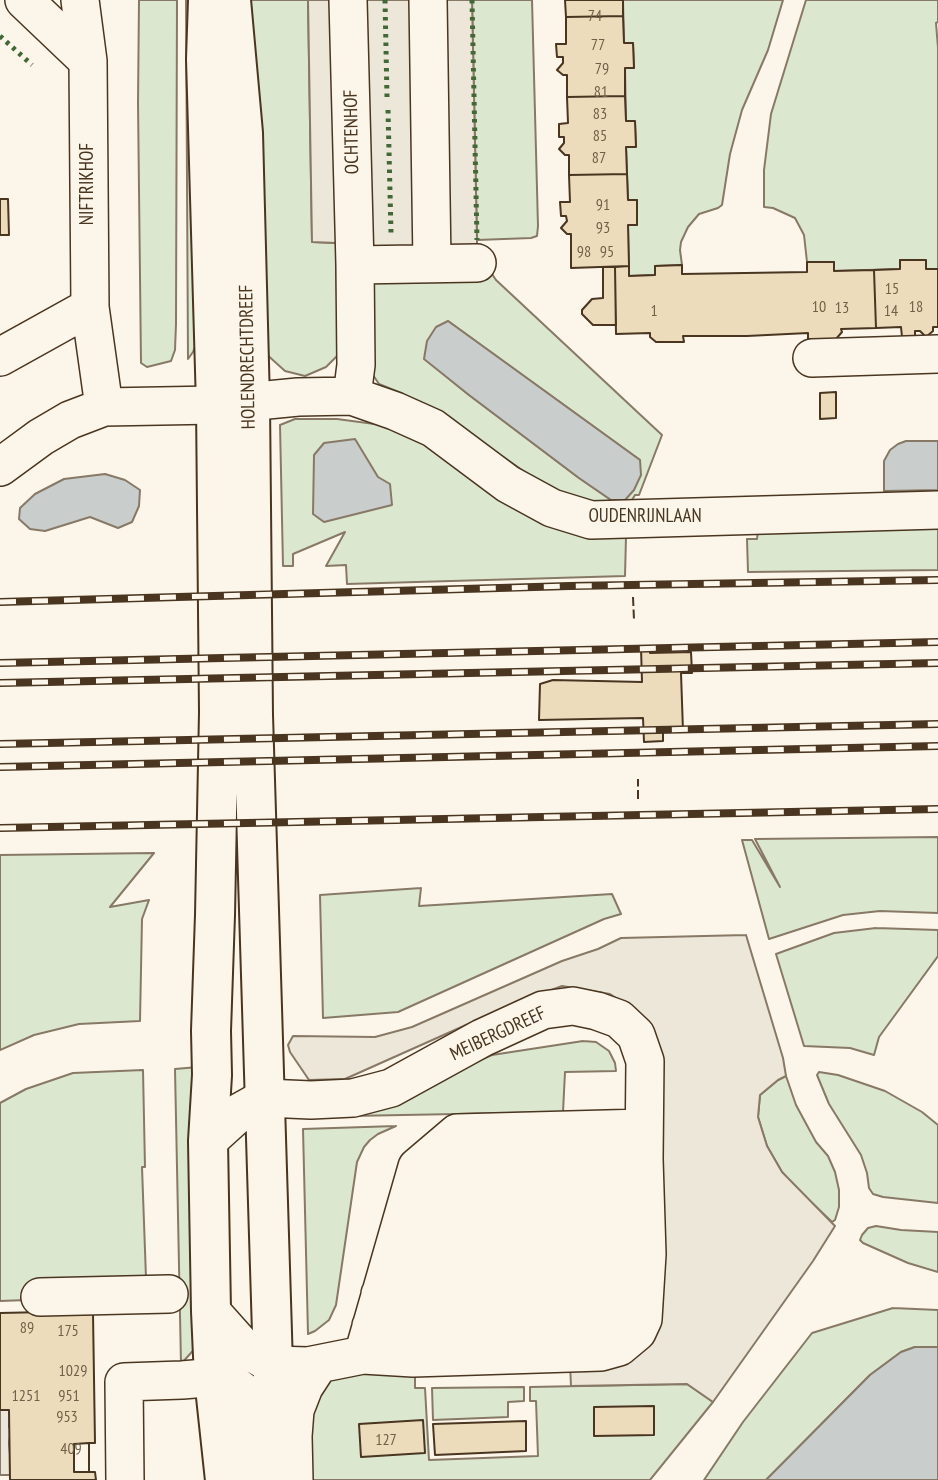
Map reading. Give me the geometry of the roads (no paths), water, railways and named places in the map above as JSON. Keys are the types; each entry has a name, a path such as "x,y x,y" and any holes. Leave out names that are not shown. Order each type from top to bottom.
{"main road":[{"name":"HOLENDRECHTDREEF","path":"208,0 206,59 233,403"},
{"name":"HOLENDRECHTDREEF","path":"231,0 243,133 233,403 236,713"},
{"path":"236,713 262,1029 273,1365 272,1480"},
{"path":"225,1480 214,1378 208,1141 215,915 236,713"}],"street":[{"path":"24,0 88,61"},
{"name":"NIFTRIKHOF","path":"80,0 88,61 90,307 104,407"},
{"name":"OCHTENHOF","path":"348,0 355,265 356,365 352,396"},
{"path":"428,0 432,263"},
{"path":"355,265 477,262"},
{"path":"0,357 90,307"},
{"path":"812,358 938,354"},
{"name":"OUDENRIJNLAAN","path":"0,467 70,420 104,407 352,396 433,428 508,484 552,508 591,520 938,510"},
{"name":"MEIBERGDREEF","path":"265,1098 353,1098 391,1088 482,1038 543,1010 573,1006 597,1011 619,1019 636,1035 645,1061 645,1222"},
{"path":"208,1141 240,1112 265,1098"},
{"path":"390,1261 413,1359 601,1352 619,1347 637,1332 645,1222"},
{"path":"390,1261 645,1222"},
{"path":"390,1261 645,1222"},
{"path":"294,1480 295,1410 304,1388 390,1261 645,1222"},
{"path":"40,1297 169,1294"},
{"path":"211,1311 244,1348 273,1365 319,1364"},
{"path":"125,1480 124,1382 224,1377 245,1394 257,1441 263,1480"}],"railway":[{"path":"0,602 570,586 938,580"},
{"path":"0,663 938,642"},
{"path":"0,683 938,663"},
{"path":"0,744 938,724"},
{"path":"0,767 938,746"},
{"path":"0,828 938,809"}]}
